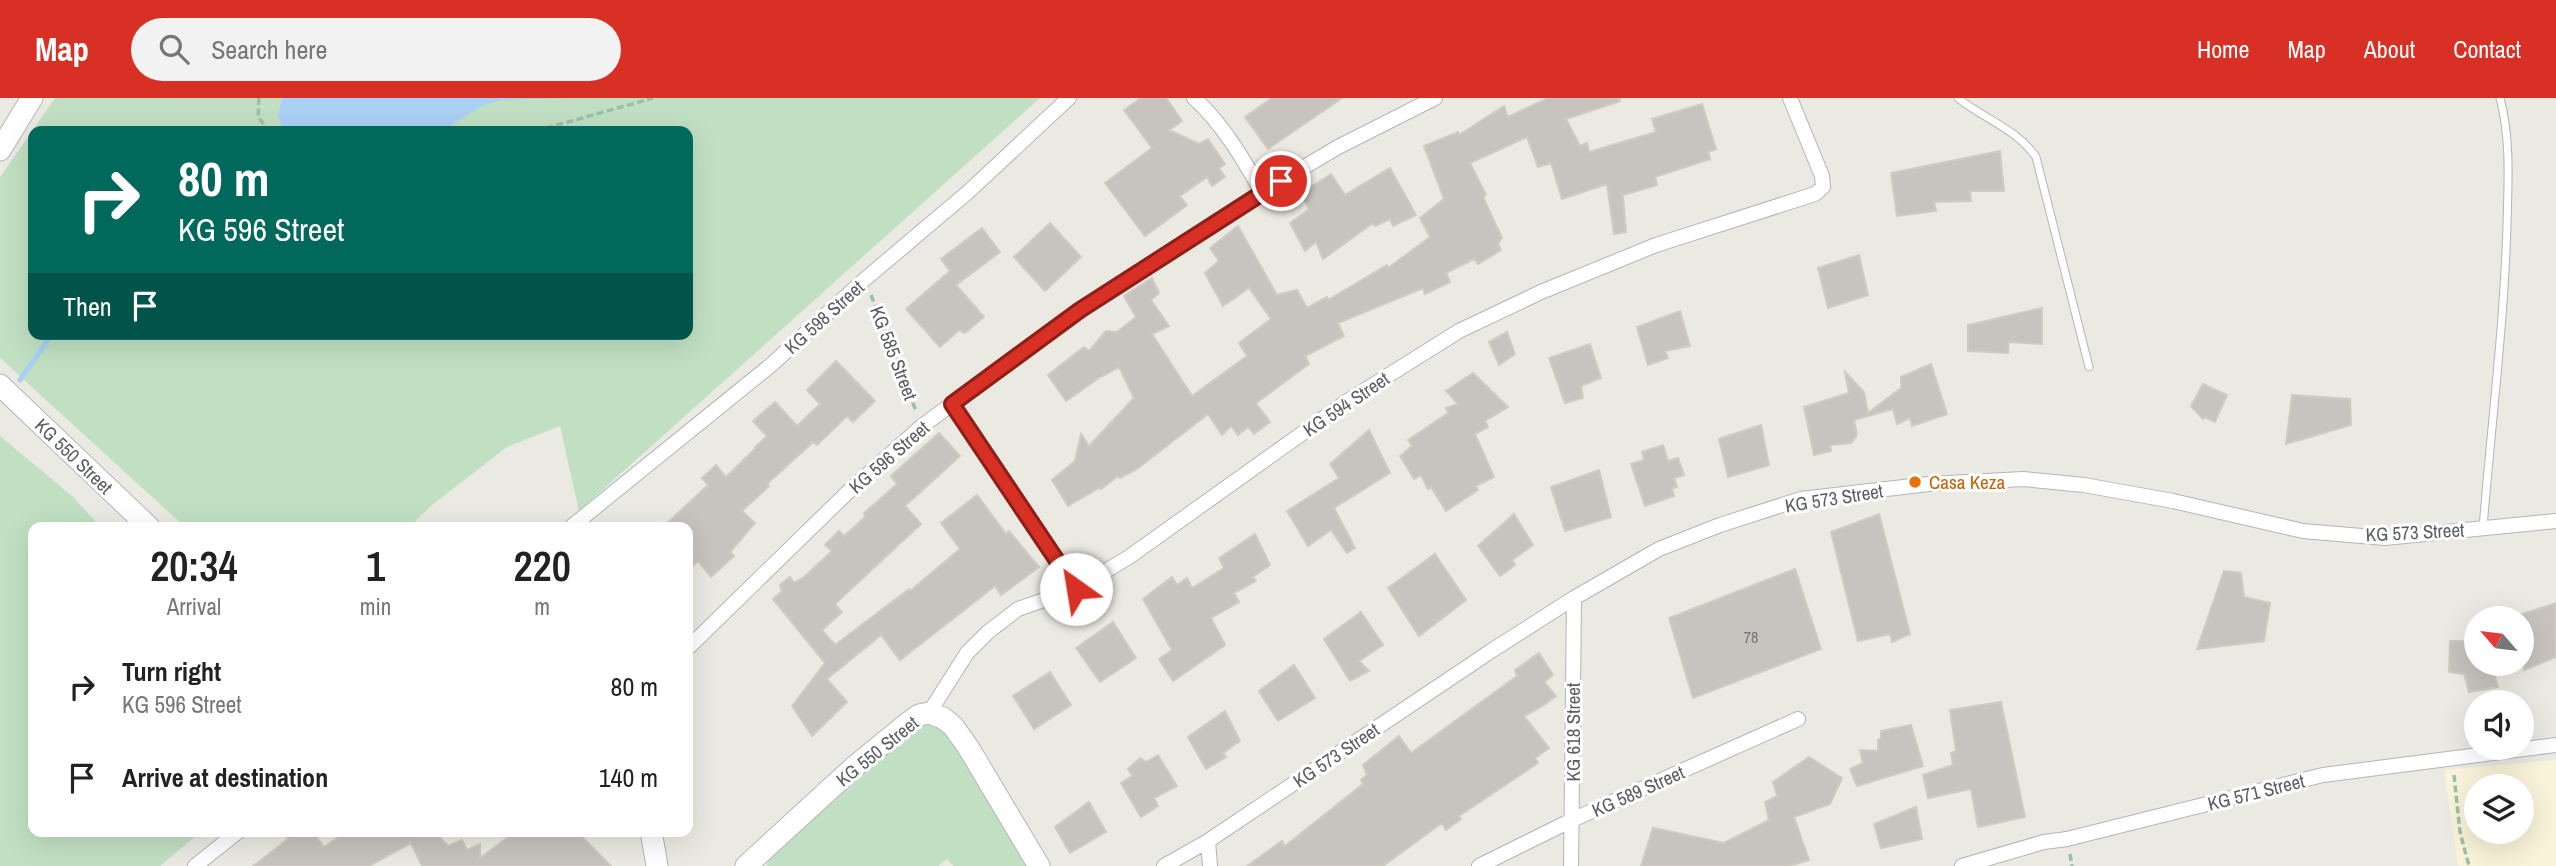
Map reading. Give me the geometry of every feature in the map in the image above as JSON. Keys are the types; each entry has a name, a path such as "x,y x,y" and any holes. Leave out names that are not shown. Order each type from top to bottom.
{"street":[{"path":"0,150 32,98"},
{"name":"KG 598 Street","path":"577,522 771,365 864,280 967,193 1069,98"},
{"path":"1194,98 1206,108 1241,156 1262,192"},
{"name":"KG 596 Street","path":"693,643 850,490 922,426 1080,310 1262,192 1338,147 1436,98"},
{"name":"KG 594 Street","path":"929,713 967,653 988,632 1018,609 1076,589 1129,556 1346,402 1459,331 1541,292 1656,245 1815,194 1823,187 1822,176 1790,98"},
{"name":"KG 550 Street","path":"0,385 144,522"},
{"path":"952,404 1076,589"},
{"name":"KG 573 Street","path":"1164,866 1208,841 1491,650 1659,549 1720,525 1801,499 1929,484 2024,479 2084,485 2173,501 2302,531 2372,537 2385,538 2556,521"},
{"name":"KG 618 Street","path":"1571,866 1574,598"},
{"name":"KG 550 Street","path":"746,866 854,767 919,715 929,713 943,718 953,726 1040,866"},
{"name":"KG 589 Street","path":"1479,866 1572,820 1798,719"},
{"name":"KG 571 Street","path":"1962,866 2043,842 2067,839 2323,775 2556,745"},
{"path":"195,866 231,837"},
{"path":"652,837 657,866"},
{"path":"1208,841 1210,866"}],"lane":[{"path":"1958,98 1971,109 2018,136 2036,157 2089,367"},
{"path":"2483,528 2505,300 2508,162 2500,98"}],"path":[{"path":"259,98 258,117 265,126"},
{"path":"554,126 653,98"},
{"name":"KG 585 Street","path":"864,280 922,426"},
{"path":"2452,758 2460,832 2469,866"}],"shaded area":[{"path":"2556,760 2556,866 2458,866 2444,770"}],"green space":[{"path":"55,98 1040,98 579,511 560,426 507,447 414,522 180,522 0,358 0,177 28,137 28,340 693,340 693,126 36,126"},
{"path":"0,436 72,496 96,522 28,522 28,837 195,837 160,866 0,866"},
{"path":"920,708 951,714 1039,866 954,866 947,859 938,866 767,866 773,833"}],"water":[{"path":"282,98 572,98 502,100 484,105 449,126 282,126 278,115"}],"building":[{"path":"1141,98 1166,98 1182,121 1169,130 1199,144 1208,139 1225,164 1219,168 1225,177 1212,186 1207,177 1180,196 1187,205 1145,236 1105,183 1152,148 1124,110"},
{"path":"1272,98 1342,98 1268,149 1245,117"},
{"path":"1548,98 1619,98 1620,101 1566,119 1580,146 1587,143 1589,152 1656,132 1652,119 1702,104 1716,149 1708,152 1710,159 1655,177 1657,185 1623,195 1626,232 1614,234 1607,184 1562,199 1551,163 1538,167 1527,137 1470,163 1486,195 1483,197 1502,238 1498,244 1501,250 1478,264 1474,259 1446,273 1450,282 1425,294 1423,288 1338,323 1344,336 1305,356 1309,364 1256,403 1270,422 1254,434 1248,427 1238,435 1231,426 1222,435 1208,414 1137,469 1120,478 1118,476 1101,489 1068,506 1052,480 1075,461 1081,434 1089,446 1134,398 1119,367 1066,401 1048,375 1084,347 1089,351 1106,331 1117,332 1136,317 1124,296 1152,278 1159,293 1151,300 1169,326 1152,334 1192,396 1247,356 1239,343 1271,319 1249,288 1223,306 1205,273 1219,261 1210,248 1238,226 1277,295 1297,290 1307,308 1327,297 1328,300 1387,265 1388,268 1430,237 1420,218 1444,199 1424,146 1458,132 1459,135 1504,106 1508,117"},
{"path":"2000,151 2004,191 1970,191 1971,201 1934,202 1936,211 1897,216 1891,173"},
{"path":"1390,168 1416,215 1393,226 1390,219 1375,226 1373,223 1323,259 1316,242 1305,251 1290,223 1309,209 1301,193 1331,174 1345,195"},
{"path":"1050,223 1081,257 1045,291 1014,257"},
{"path":"982,228 1000,252 956,285 984,317 965,333 959,330 940,347 906,309 950,271 941,259"},
{"path":"1859,255 1868,295 1828,308 1818,268"},
{"path":"2042,308 2042,344 2009,342 2008,353 1968,351 1968,325"},
{"path":"1680,311 1690,346 1665,351 1668,358 1648,365 1637,327"},
{"path":"1507,332 1515,354 1499,365 1489,342"},
{"path":"1590,344 1601,378 1581,386 1583,398 1565,403 1549,358"},
{"path":"836,361 875,401 853,422 847,416 817,445 813,442 767,484 769,486 742,511 755,523 730,552 734,556 711,577 698,561 693,566 693,522 668,522 708,485 702,478 716,465 726,477 767,436 753,421 775,402 797,426 820,404 807,390"},
{"path":"1931,364 1947,414 1912,426 1910,418 1897,424 1893,409 1854,420 1857,435 1851,443 1830,445 1831,451 1814,455 1804,407 1849,393 1845,372 1864,392 1868,413 1901,388 1901,377"},
{"path":"1473,373 1508,407 1485,421 1488,427 1475,434 1494,477 1476,486 1478,490 1446,511 1431,487 1428,489 1421,475 1414,479 1400,456 1412,446 1408,440 1448,413 1446,408 1458,404 1446,391"},
{"path":"2203,384 2227,395 2215,422 2205,417 2203,419 2191,406"},
{"path":"2292,395 2350,399 2351,425 2286,444"},
{"path":"1761,425 1769,465 1728,477 1719,439"},
{"path":"1369,430 1390,473 1334,508 1355,548 1347,553 1331,530 1308,546 1287,511 1339,478 1330,464"},
{"path":"939,433 960,456 905,506 921,524 835,604 842,612 822,630 835,645 909,589 910,591 960,549 941,523 977,495 1006,534 1009,531 1039,567 1001,595 995,586 900,660 881,635 827,679 847,702 812,736 792,706 825,663 773,599 782,591 780,585 790,577 794,583 804,577 832,551 825,545 839,531 844,536 865,517 864,513 897,484 891,476"},
{"path":"1663,445 1668,461 1678,458 1684,475 1674,478 1677,487 1672,488 1674,496 1645,506 1631,464 1644,460 1642,452"},
{"path":"1599,470 1611,517 1565,531 1551,487"},
{"path":"1514,514 1533,545 1512,560 1515,565 1500,576 1478,546"},
{"path":"1879,514 1910,634 1892,642 1890,634 1858,641 1831,532"},
{"path":"1255,534 1270,565 1253,577 1256,581 1234,593 1239,602 1211,618 1225,645 1173,681 1159,659 1172,650 1143,599 1172,577 1177,585 1187,578 1192,588 1224,568 1219,558"},
{"path":"1435,554 1466,600 1419,636 1388,588"},
{"path":"1795,569 1821,649 1693,698 1669,618"},
{"path":"2224,571 2241,573 2244,597 2270,603 2264,641 2197,649"},
{"path":"2556,603 2556,657 2534,666 2534,610"},
{"path":"1361,612 1383,645 1359,661 1369,671 1350,681 1324,639"},
{"path":"1113,622 1136,658 1100,682 1076,648"},
{"path":"2450,641 2464,641 2464,674 2449,672"},
{"path":"1539,653 1553,675 1544,682 1556,696 1524,716 1549,748 1535,758 1538,763 1459,816 1461,819 1446,830 1442,823 1383,866 1247,866 1282,841 1285,846 1363,784 1361,780 1367,775 1363,765 1399,736 1411,753 1517,676 1515,670"},
{"path":"1294,665 1315,698 1278,721 1259,691"},
{"path":"1050,672 1071,705 1034,729 1013,696"},
{"path":"2465,676 2495,676 2498,687 2468,690"},
{"path":"2001,702 2025,817 1978,827 1971,789 1928,798 1923,775 1953,765 1951,753 1956,751 1950,710"},
{"path":"1225,711 1240,741 1223,753 1226,757 1206,769 1188,737"},
{"path":"1911,725 1923,766 1857,786 1850,769 1863,763 1860,750 1878,751 1881,731"},
{"path":"1158,755 1177,786 1154,798 1158,806 1141,817 1121,783 1132,776 1128,769 1140,758 1146,762"},
{"path":"1809,757 1842,778 1830,804 1794,817 1809,860 1789,866 1641,866 1653,828 1724,843 1769,820 1765,802 1777,796 1773,782"},
{"path":"1089,802 1106,832 1070,853 1055,827"},
{"path":"1916,807 1922,839 1881,848 1874,824"},
{"path":"286,837 316,837 324,847 338,837 440,837 448,846 462,840 467,850 480,844 480,858 509,837 582,837 611,866 422,866 411,843 369,866 253,866 288,839"}],"waterway":[{"path":"20,380 48,340"}],"place":[{"name":"Casa Keza","path":"1915,482"}],"route":[{"path":"1076,589 952,404 1080,310 1281,181"}]}
